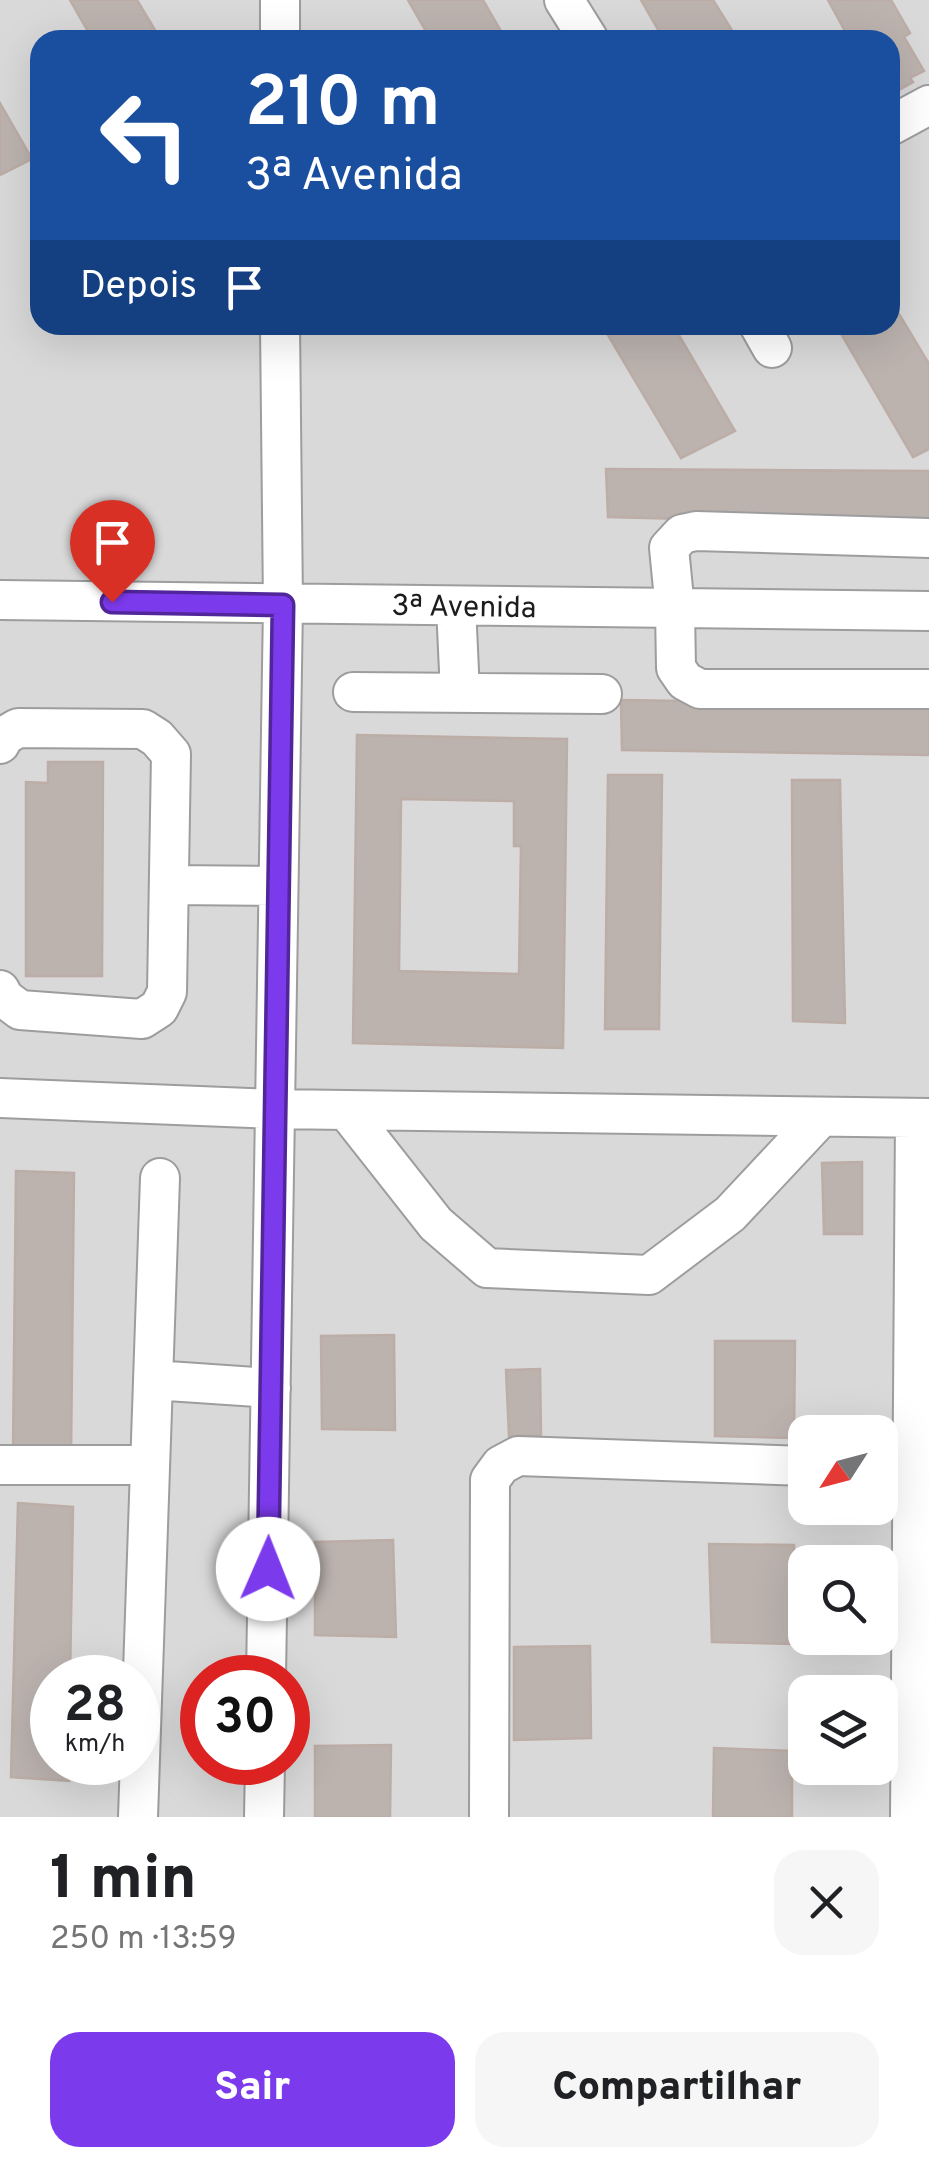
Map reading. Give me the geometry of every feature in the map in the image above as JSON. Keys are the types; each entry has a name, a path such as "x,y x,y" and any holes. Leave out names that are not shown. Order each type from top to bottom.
{"street":[{"path":"280,0 280,30"},
{"path":"564,0 582,30"},
{"path":"900,121 929,105"},
{"path":"266,1655 283,605 280,335"},
{"path":"929,538 696,531 682,534 668,548 676,609 676,668 685,681 700,689 929,690"},
{"name":"3ª Avenida","path":"0,600 929,611"},
{"path":"456,606 460,693"},
{"path":"353,692 602,694"},
{"path":"0,744 4,736 18,728 143,730 157,738 171,754 167,992 159,1008 142,1018 20,1010 0,990"},
{"path":"170,885 278,886"},
{"path":"0,1098 274,1110 922,1118 898,1442"},
{"path":"347,1110 436,1224 488,1268 649,1275 730,1214 821,1117"},
{"path":"138,1817 160,1178"},
{"path":"153,1380 271,1388"},
{"path":"489,1817 490,1480 501,1466 518,1456 788,1465"},
{"path":"0,1465 150,1464"},
{"path":"898,1519 910,1817"},
{"path":"264,1817 265,1785"}],"shaded area":[{"path":"0,0 929,0 929,1817 0,1817"}],"building":[{"path":"70,0 137,0 155,30 87,30"},
{"path":"408,0 483,0 500,30 425,30"},
{"path":"641,0 713,0 732,30 658,30"},
{"path":"828,0 891,0 910,33 904,37 924,71 900,89 900,30 844,30"},
{"path":"0,103 30,160 0,175"},
{"path":"900,316 929,364 929,449 913,457 842,335 900,335"},
{"path":"608,335 679,335 735,431 681,458"},
{"path":"606,469 929,471 929,525 608,517"},
{"path":"621,700 929,705 929,755 622,750"},
{"path":"357,735 567,739 563,1048 353,1043","holes":["401,799 514,801 514,846 521,846 519,974 399,971"]},
{"path":"48,762 103,762 102,976 26,976 26,782 48,783"},
{"path":"608,775 662,775 659,1029 605,1029"},
{"path":"792,780 840,780 845,1023 793,1021"},
{"path":"862,1162 862,1234 824,1234 822,1163"},
{"path":"16,1171 74,1173 71,1456 13,1452"},
{"path":"394,1335 395,1430 322,1429 321,1336"},
{"path":"715,1341 795,1341 794,1415 788,1415 788,1438 715,1436"},
{"path":"540,1369 541,1435 509,1436 506,1370"},
{"path":"18,1503 73,1507 70,1655 30,1655 30,1778 11,1777"},
{"path":"393,1540 396,1637 315,1635 315,1542"},
{"path":"709,1544 794,1545 788,1545 788,1644 712,1642"},
{"path":"590,1646 591,1738 514,1740 514,1647"},
{"path":"391,1745 390,1817 315,1817 315,1746"},
{"path":"714,1748 788,1751 792,1817 713,1817"}],"route":[{"path":"112,602 283,605 268,1569"}]}
